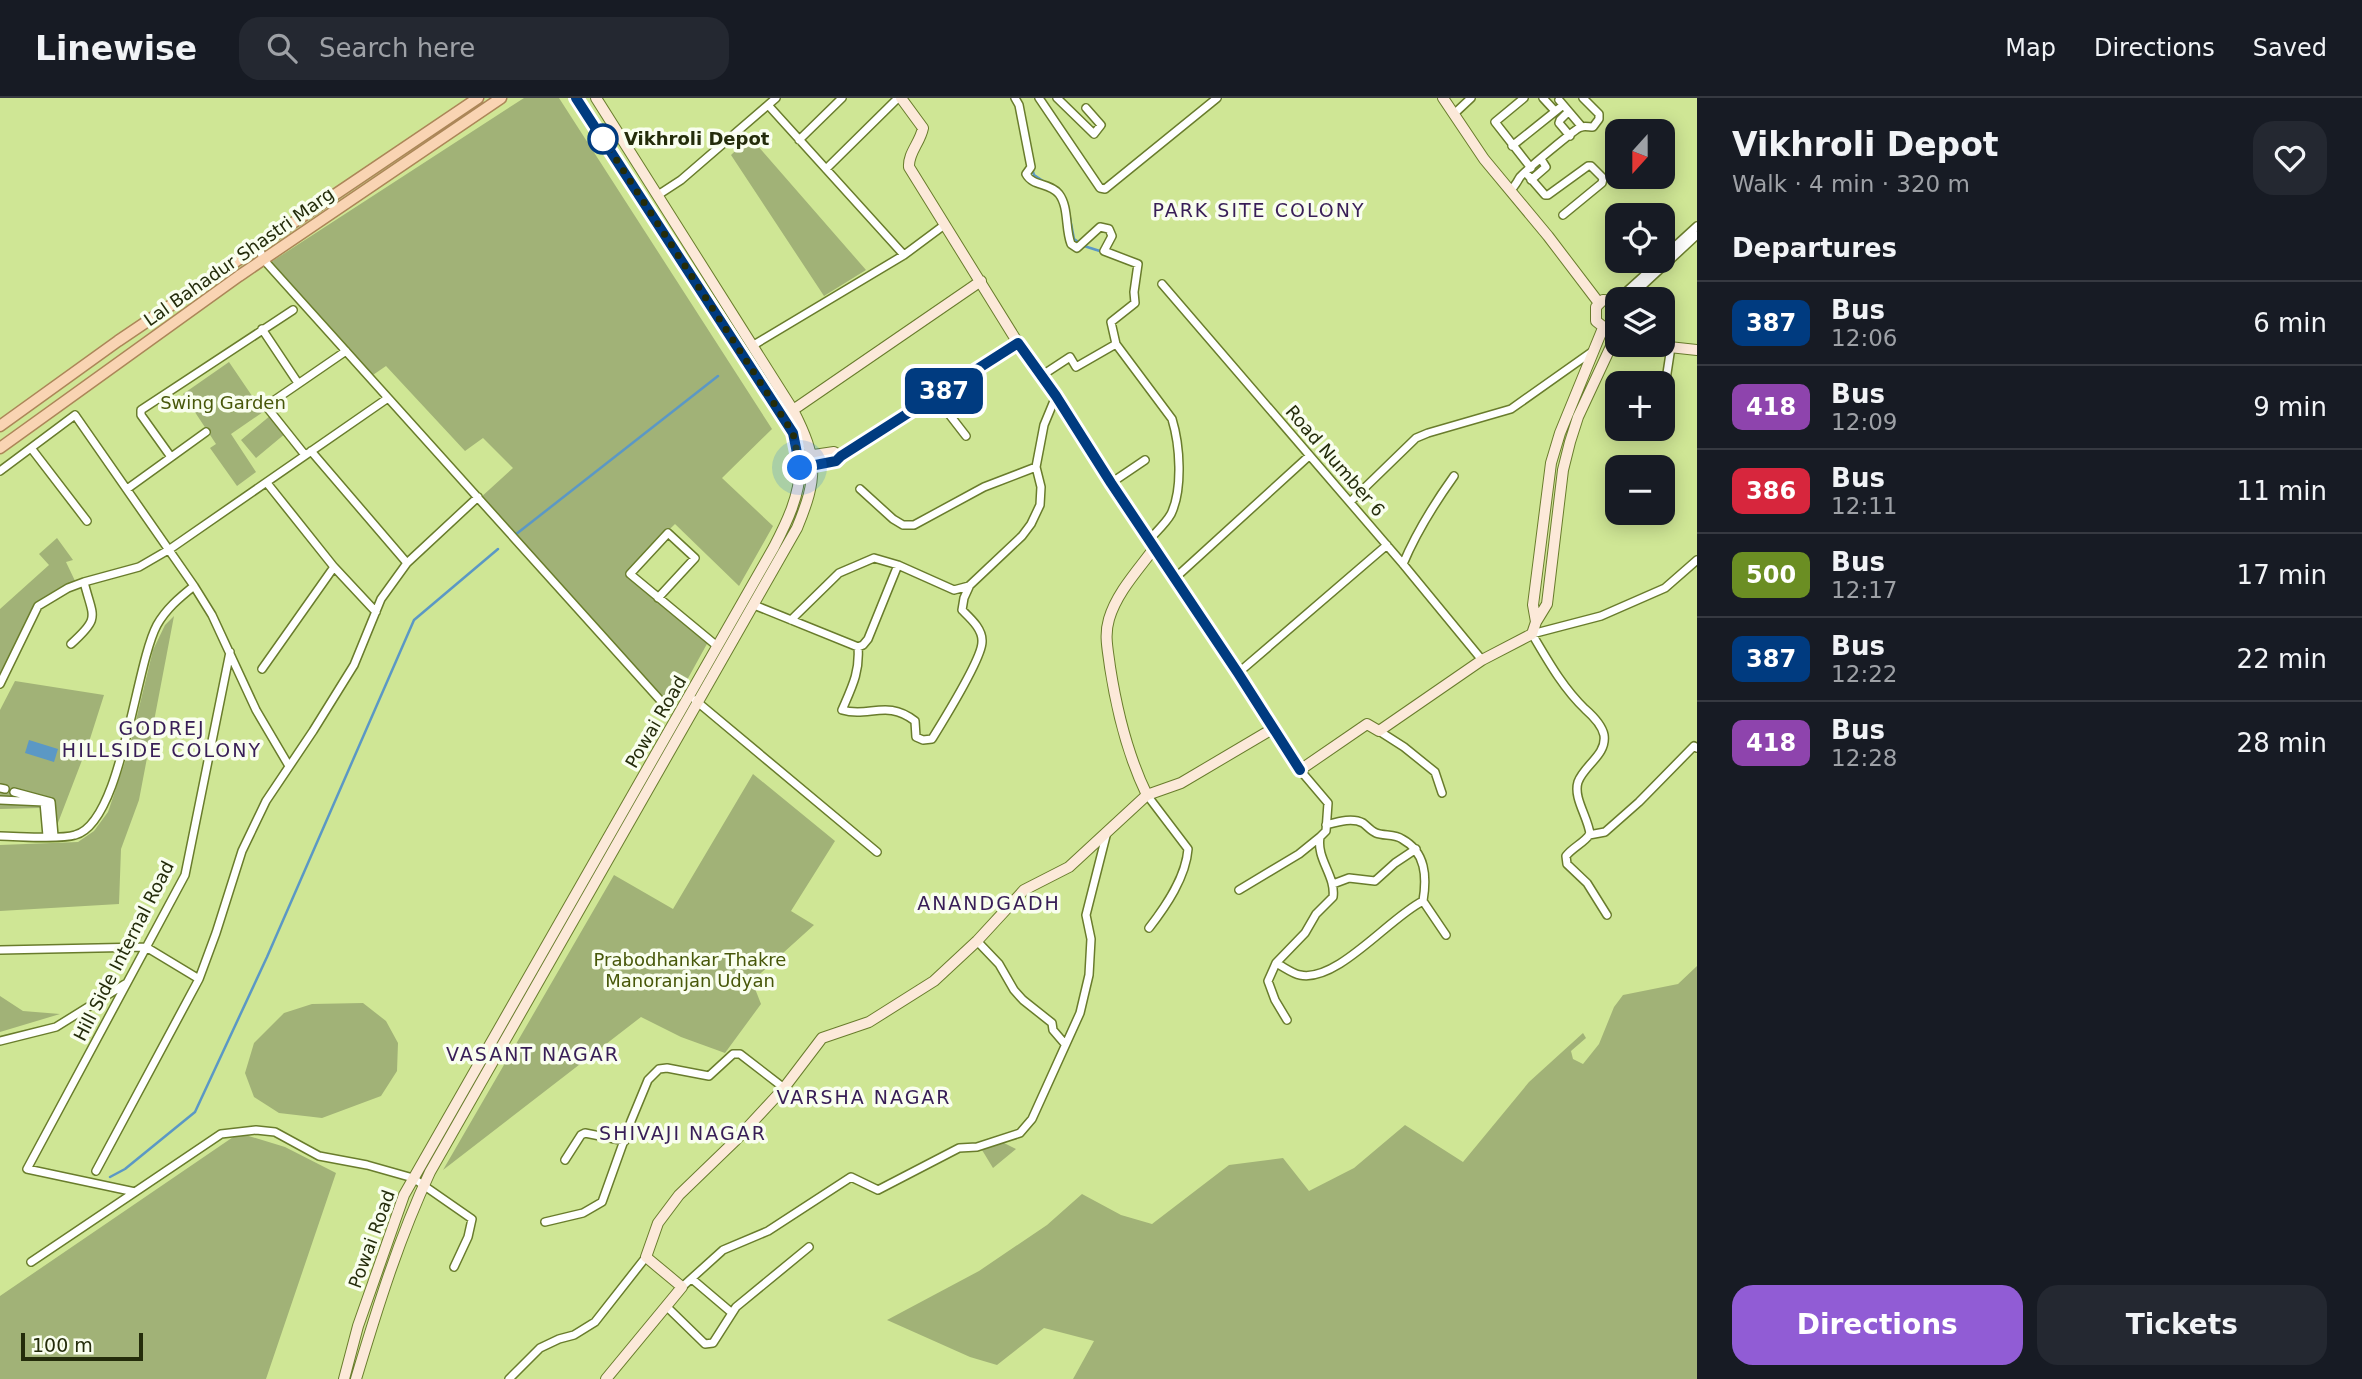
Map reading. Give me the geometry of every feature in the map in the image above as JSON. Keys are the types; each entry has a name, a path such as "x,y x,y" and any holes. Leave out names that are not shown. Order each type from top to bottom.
{"main road":[{"name":"Lal Bahadur Shastri Marg","path":"0,426 118,341 478,98"},
{"name":"Lal Bahadur Shastri Marg","path":"0,448 263,259 501,98"}],"street":[{"name":"Powai Road","path":"356,1379 379,1305 424,1185 473,1085 786,524 797,495 799,462 793,433 576,98"},
{"name":"Powai Road","path":"344,1379 362,1313 404,1195 473,1085 698,703 797,528 810,497 812,461 807,438 793,410 596,98"},
{"path":"658,195 681,180 776,98"},
{"path":"799,140 842,98"},
{"path":"826,169 900,98 923,128 921,138 908,159 909,167 943,226 1300,770 1328,803 1326,831 1320,837 1299,854 1239,890"},
{"path":"1015,98 1019,105 1031,167 1027,177 1058,193 1063,202 1071,244 1077,248 1100,228 1109,229 1112,236 1104,251 1138,264 1135,303 1111,322 1116,344 1164,407 1176,430 1179,482 1175,504 1170,517 1123,590 1109,618 1105,638 1126,746 1135,771 1147,795 1188,849 1187,860 1165,908 1149,928"},
{"path":"1039,98 1100,188 1105,189 1217,98"},
{"path":"1057,98 1094,134 1101,125 1086,108"},
{"path":"1443,98 1484,159 1599,303"},
{"path":"1455,113 1471,98"},
{"path":"1524,98 1495,122 1512,146 1525,173 1545,195 1588,166 1602,178 1602,183 1563,215"},
{"path":"1543,98 1555,111"},
{"path":"1507,186 1517,184 1525,173 1570,135 1582,127 1593,127 1599,119 1598,114 1583,98"},
{"path":"768,105 904,254"},
{"path":"1512,146 1563,106"},
{"path":"1563,106 1582,127"},
{"path":"1563,106 1559,124 1570,135"},
{"path":"1531,180 1546,167 1541,159"},
{"path":"752,346 904,254 943,226"},
{"path":"1675,247 1697,226"},
{"path":"1641,287 1697,235"},
{"path":"259,247 263,259 660,700"},
{"path":"1631,287 1647,273"},
{"path":"793,410 981,281"},
{"name":"Road Number 6","path":"1162,284 1387,545 1482,660"},
{"path":"1536,622 1533,605 1551,463 1558,438 1603,328 1594,316 1599,303 1605,300"},
{"path":"171,457 141,415 141,410 293,310"},
{"path":"262,330 298,383"},
{"path":"836,454 936,396 1018,343"},
{"path":"1041,376 1070,358 1076,367 1116,344"},
{"path":"1675,347 1697,350"},
{"path":"346,351 266,406 407,563"},
{"path":"1350,502 1416,438 1511,409 1593,351"},
{"path":"1532,634 1547,604 1570,442 1606,357"},
{"path":"1584,372 1596,376"},
{"path":"936,396 965,436"},
{"path":"858,647 859,664 854,685 842,710 850,712 880,709 904,713 915,721 916,737 923,740 932,739 972,668 982,642 978,628 962,610 969,586 1031,524 1040,505 1041,487 1036,467 1044,425 1056,396"},
{"path":"0,684 38,606 84,582 139,567 170,549 388,398"},
{"path":"0,471 75,415 170,549 212,615 256,710 289,766"},
{"path":"127,489 206,432"},
{"path":"807,438 836,454"},
{"path":"1558,438 1570,442"},
{"path":"31,448 87,521"},
{"path":"799,462 836,461 836,454"},
{"path":"1174,579 1309,456"},
{"path":"1111,483 1145,460"},
{"path":"860,489 893,519 903,525 915,525 984,487 1036,467"},
{"path":"1403,564 1411,544 1454,476"},
{"path":"267,483 334,567 376,612"},
{"path":"96,1171 199,979 242,851 266,801 354,665 381,599 407,563 478,497"},
{"path":"1544,520 1557,522"},
{"path":"658,598 695,558 668,533 630,573 658,598 717,646"},
{"path":"1238,673 1387,545"},
{"path":"791,620 839,573 874,558 898,565 954,590 969,586"},
{"path":"1379,731 1482,660 1532,634 1601,615 1665,588 1697,560"},
{"path":"754,605 858,647 868,639 898,565"},
{"path":"262,669 334,567"},
{"path":"1537,571 1551,573"},
{"path":"71,644 91,626 93,620 84,582"},
{"path":"0,836 76,835 89,828 99,814 129,728 149,645 157,625 173,602 194,586"},
{"path":"1532,634 1566,689 1596,718 1604,735 1596,759 1577,784 1579,798 1590,827 1589,835 1566,856 1567,864 1587,883 1607,915"},
{"name":"Hill Side Internal Road","path":"135,1192 27,1169 185,875 230,652"},
{"path":"689,695 877,852"},
{"path":"1300,770 1367,724 1404,747 1436,772 1442,793"},
{"path":"509,1379 540,1348 575,1335 595,1322 646,1257 658,1223 679,1195 735,1141 784,1088 822,1038 869,1022 934,981 977,941 1024,890 1069,867 1147,795 1181,783 1274,728"},
{"path":"1589,835 1605,832 1694,746 1697,748"},
{"path":"14,792 51,802 50,836"},
{"path":"0,800 44,802 50,836"},
{"path":"1326,825 1345,820 1359,821 1376,833 1401,837 1416,849 1425,869 1423,901 1446,935"},
{"path":"606,1379 682,1287 723,1250 768,1231 851,1177 878,1189 959,1148 977,1147 1020,1133 1032,1119 1080,1013 1089,975 1091,939 1086,915 1108,832"},
{"path":"1286,1020 1268,981 1276,963 1333,897 1333,884 1319,850 1320,837"},
{"path":"1333,884 1349,878 1375,881 1416,849"},
{"path":"1276,963 1300,975 1314,975 1344,963 1408,908 1423,901"},
{"path":"977,941 999,964 1023,1000 1052,1023 1053,1030 1065,1044"},
{"path":"0,950 146,947 199,979"},
{"path":"0,1041 57,1027 127,983"},
{"path":"545,1222 583,1213 602,1202 648,1080 659,1069 709,1076 733,1054 740,1054 784,1088"},
{"path":"31,1262 221,1134 256,1130 275,1132 320,1156 367,1165 413,1178 424,1185 472,1219 468,1237 454,1268"},
{"path":"565,1160 581,1135 586,1133 625,1141"},
{"path":"666,1306 705,1344 713,1342 736,1307 809,1247"},
{"path":"646,1257 682,1287"},
{"path":"692,1279 732,1313"}],"green space":[{"path":"524,98 559,98 772,429 722,478 773,526 739,586 675,524 629,569 708,642 670,711 479,499 513,468 483,438 465,451 386,366 370,377 271,262"},
{"path":"750,137 866,270 824,296 731,155"},
{"name":"Swing Garden","path":"229,362 263,412 231,434 256,472 237,486 210,448 216,444 183,394"},
{"path":"271,415 286,433 256,458 241,440"},
{"path":"57,538 73,560 66,562 76,583 37,609 0,677 0,609 49,565 39,554"},
{"path":"174,616 139,800 121,849 119,904 0,911 0,845 78,842 94,831 108,812 128,753 153,650 165,625"},
{"path":"15,681 104,695 56,828 42,828 40,808 0,809 0,710"},
{"name":"Prabodhankar Thakre Manoranjan Udyan","path":"753,774 835,841 791,911 814,925 752,981 761,1004 725,1053 681,1037 641,1017 443,1170 614,875 673,909"},
{"path":"1697,966 1697,1379 1073,1379 1094,1341 1044,1328 997,1365 970,1357 887,1320 979,1271 1047,1225 1082,1194 1121,1215 1152,1224 1229,1165 1283,1158 1309,1191 1354,1168 1405,1125 1463,1162 1529,1082 1583,1033 1586,1038 1571,1051 1573,1059 1583,1064 1599,1044 1614,1007 1623,995 1678,984"},
{"path":"0,996 23,1011 60,1014 0,1032"},
{"path":"363,1003 386,1021 398,1043 397,1071 381,1096 322,1118 279,1113 254,1097 245,1073 254,1043 284,1013 312,1004"},
{"path":"239,1133 285,1147 336,1173 266,1379 0,1379 0,1296"},
{"path":"1002,1142 1016,1149 993,1168 982,1150"}],"water":[{"path":"29,740 58,749 54,762 25,753"}],"waterway":[{"path":"1032,168 1034,175 1043,181"},
{"path":"1068,208 1074,239 1084,246 1103,252"},
{"path":"515,535 718,376"},
{"path":"110,1177 125,1169 195,1112 267,957 414,620 498,549"}],"bus line":[{"name":"387","path":"576,98 793,433 800,468 836,461 1018,343 1056,396 1300,770"}],"place":[{"name":"Vikhroli Depot","path":"603,139"}],"district":[{"name":"PARK SITE COLONY","path":"1259,210"},
{"name":"GODREJ HILLSIDE COLONY","path":"162,739"},
{"name":"ANANDGADH","path":"989,903"},
{"name":"VASANT NAGAR","path":"533,1054"},
{"name":"VARSHA NAGAR","path":"864,1097"},
{"name":"SHIVAJI NAGAR","path":"683,1133"}],"route":[{"path":"603,139 793,433 800,468"}]}
